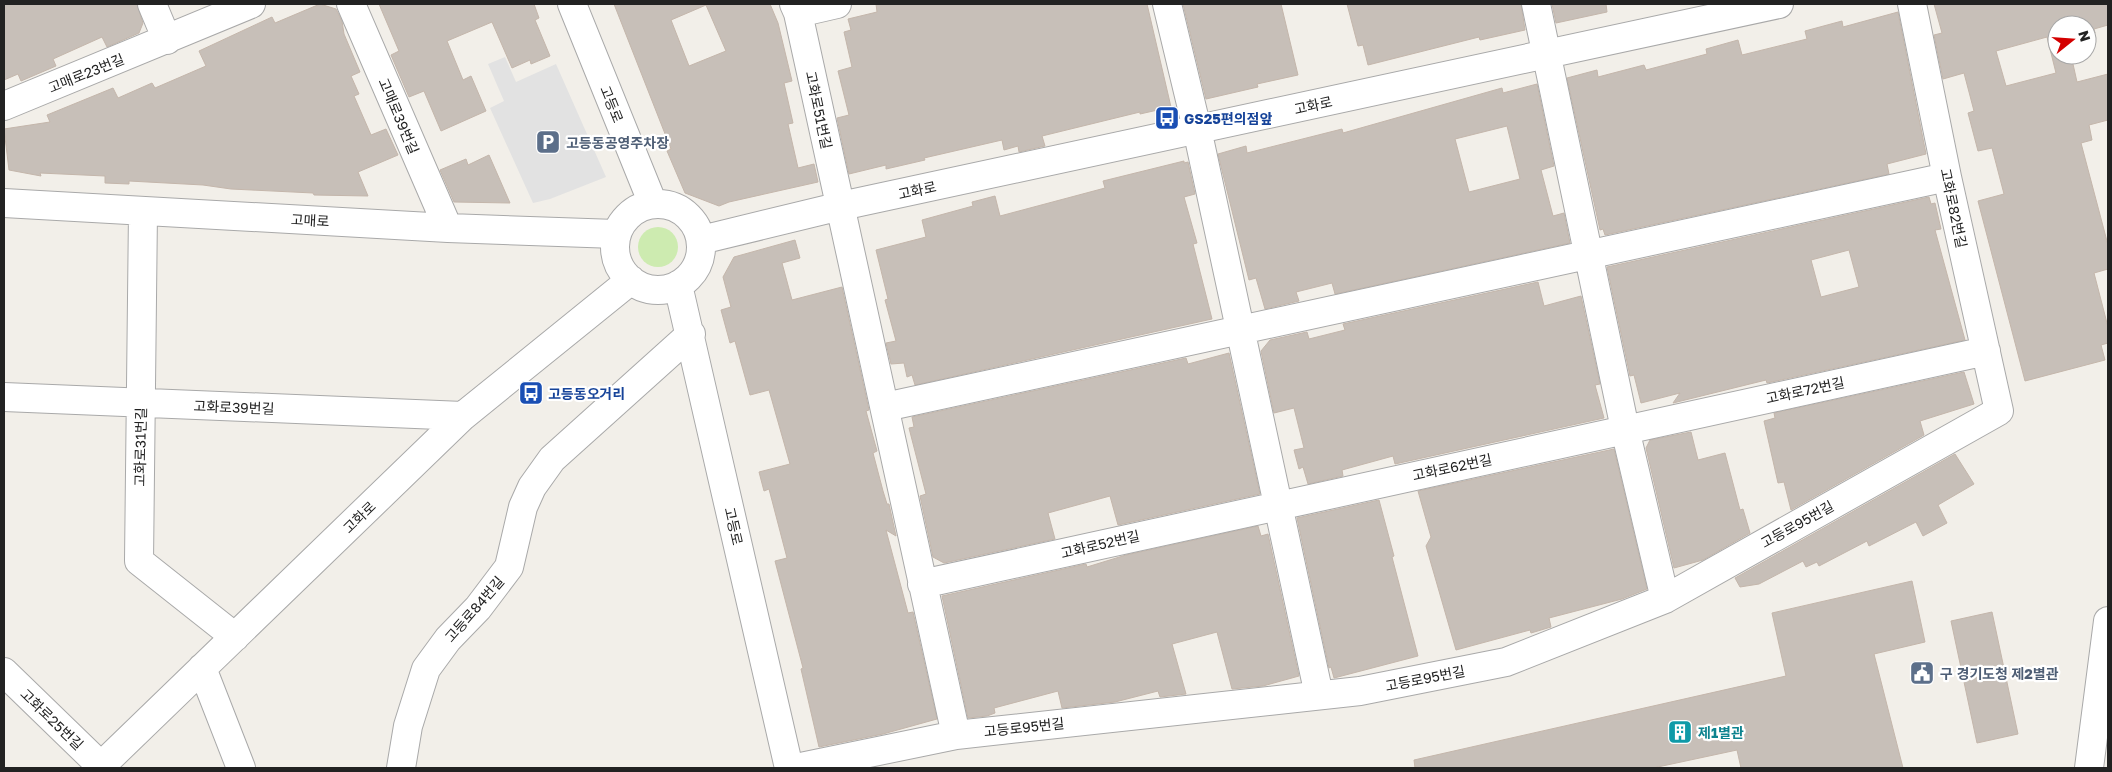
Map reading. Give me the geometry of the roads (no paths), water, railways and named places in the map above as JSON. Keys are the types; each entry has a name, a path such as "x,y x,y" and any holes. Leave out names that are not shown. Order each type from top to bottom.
{"street":[{"path":"152,4 167,40"},
{"name":"고매로23번길","path":"4,106 252,4"},
{"name":"고매로39번길","path":"351,4 448,228"},
{"name":"고등로","path":"572,4 653,204"},
{"name":"고화로51번길","path":"837,4 796,8 841,206"},
{"path":"1167,4 1197,129 1319,694"},
{"path":"1536,4 1625,430 1664,599"},
{"name":"고화로","path":"701,240 841,206 1779,4"},
{"name":"고화로82번길","path":"1912,4 1947,177 1999,411"},
{"path":"885,407 1947,177"},
{"name":"고매로","path":"4,203 448,228 616,234"},
{"path":"653,204 670,205 685,213 696,226 701,240 699,259 691,274 678,285 662,290 646,288 631,280 620,267 615,251 616,234 624,219 637,209 653,204"},
{"path":"841,206 956,735"},
{"name":"고화로31번길","path":"143,211 139,561 235,637"},
{"name":"고화로","path":"100,767 463,416 631,280"},
{"name":"고등로","path":"678,285 691,334 789,768"},
{"name":"고등로84번길","path":"401,768 408,726 426,669 448,639 478,608 510,568 523,507 532,487 552,459 691,334"},
{"name":"고화로72번길","path":"1625,430 1986,351"},
{"name":"고화로39번길","path":"4,397 463,416"},
{"name":"고등로95번길","path":"796,768 956,735 1360,691 1506,662 1664,599 1999,411"},
{"name":"고화로62번길","path":"1278,504 1625,430"},
{"name":"고화로52번길","path":"922,584 1278,504"},
{"path":"2089,768 2108,621"},
{"path":"202,668 241,768"},
{"name":"고화로25번길","path":"4,672 100,767"}],"place":[{"name":"GS25편의점앞","path":"1167,118"},
{"name":"고등동공영주차장","path":"548,142"},
{"name":"고등동오거리","path":"531,393"},
{"name":"구 경기도청 제2별관","path":"1922,673"},
{"name":"제1별관","path":"1680,732"}]}
